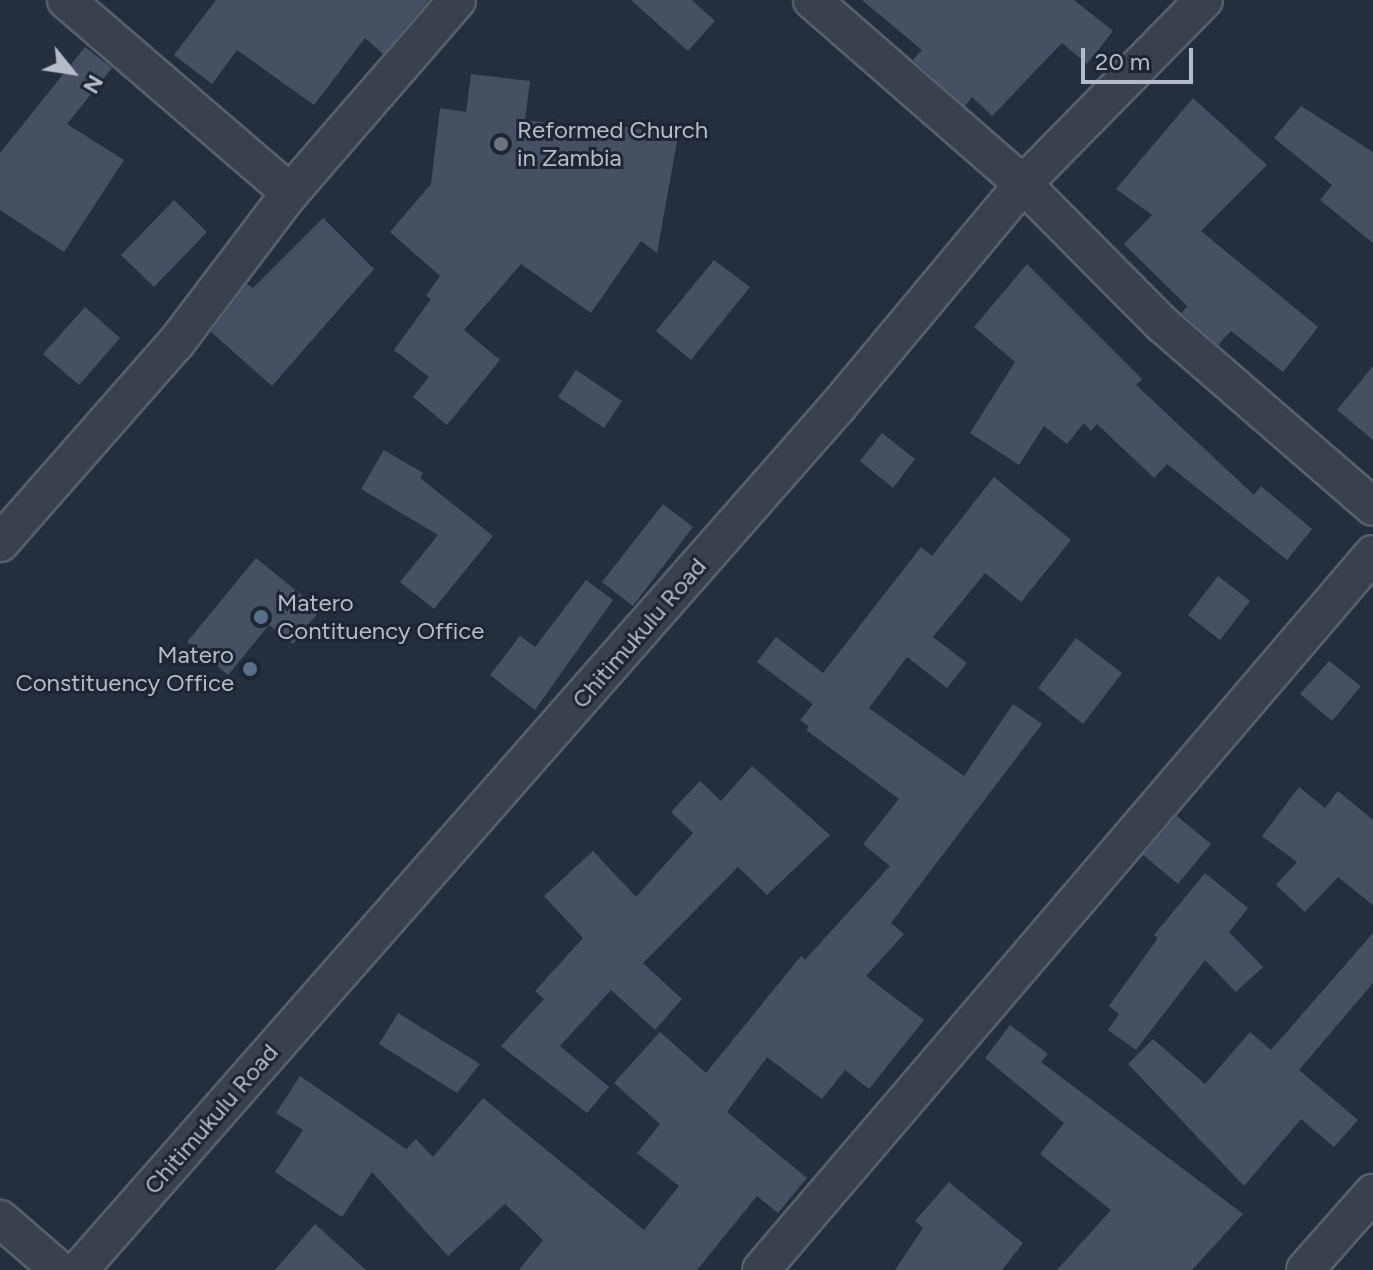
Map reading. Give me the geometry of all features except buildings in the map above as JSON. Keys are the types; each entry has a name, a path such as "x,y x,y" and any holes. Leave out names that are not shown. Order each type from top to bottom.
{"street":[{"path":"66,0 290,193"},
{"path":"0,543 176,343 290,193 457,0"},
{"path":"812,0 1023,184 1162,324 1373,507"},
{"name":"Chitimukulu Road","path":"79,1270 839,405 1023,184 1204,0"},
{"path":"761,1270 1373,554"},
{"path":"1305,1270 1373,1193"},
{"path":"0,1219 59,1270"}],"place":[{"name":"Reformed Church in Zambia","path":"501,144"},
{"name":"Matero Contituency Office","path":"261,617"},
{"name":"Matero Constituency Office","path":"250,669"}]}
